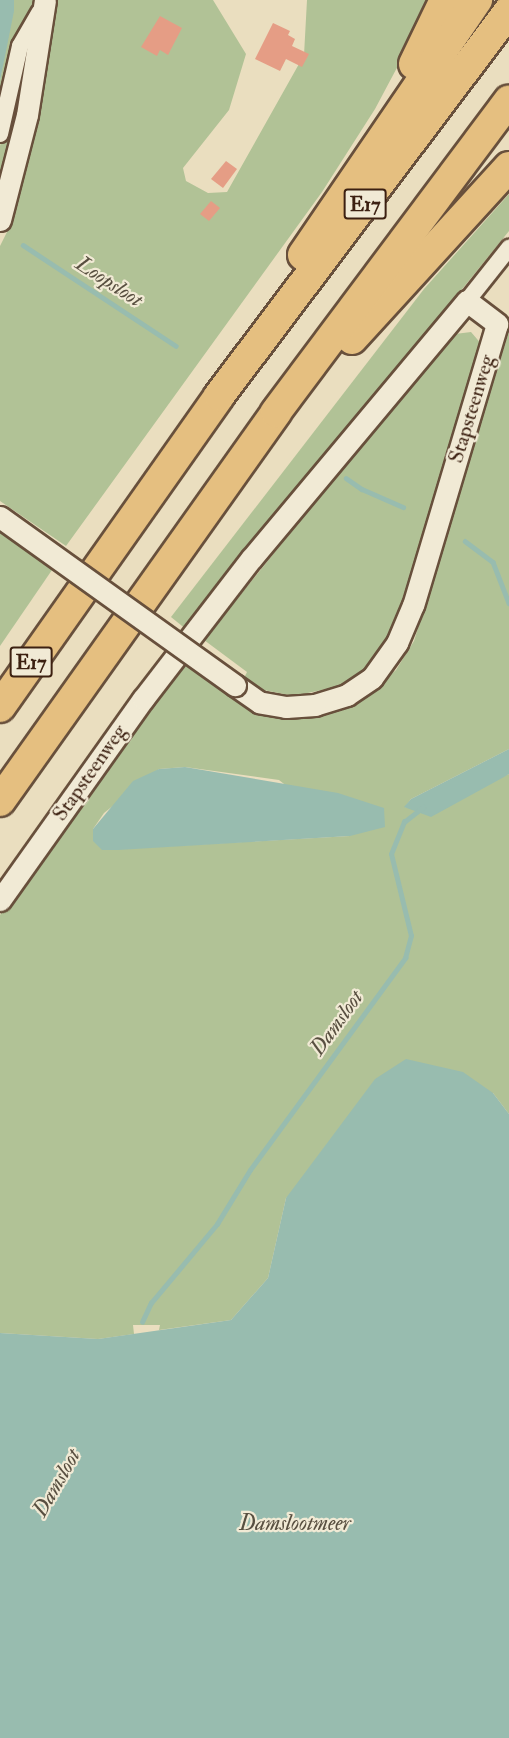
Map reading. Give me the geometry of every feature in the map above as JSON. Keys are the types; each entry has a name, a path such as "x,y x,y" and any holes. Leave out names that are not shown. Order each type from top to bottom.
{"highway":[{"path":"304,253 408,76 445,0"},
{"path":"219,396 247,330 304,253 477,0"},
{"name":"E17","path":"0,707 219,396 509,11"},
{"name":"E17","path":"0,801 276,412 509,100"},
{"path":"276,412 362,329 419,262 509,166"}],"street":[{"path":"0,134 20,46 45,2"},
{"path":"0,220 27,114 45,2"},
{"path":"467,301 509,248"},
{"name":"Stapsteenweg","path":"0,517 235,685 259,702 286,707 315,705 347,694 372,678 397,643 412,605 498,324 467,301 251,559 143,699 0,900"}],"green space":[{"path":"14,0 34,0 0,116 0,81"},
{"path":"55,0 213,0 246,54 229,110 183,168 186,181 208,193 227,192 304,55 307,0 433,0 375,109 322,192 66,546 0,501 0,246 13,220 36,128"},
{"path":"27,44 20,115 0,194 0,146"},
{"path":"509,194 509,231 187,630 171,617 424,289"},
{"path":"509,331 509,749 411,799 405,807 418,810 509,774 509,1114 493,1093 286,1198 268,1278 231,1320 159,1330 160,1325 133,1325 134,1334 98,1339 0,1333 0,915 184,662 256,710 278,716 312,717 340,709 364,698 396,670 414,641","holes":["185,767 279,780 350,836 103,850 93,840 93,829 104,813 159,769"]},
{"path":"471,332 483,346 482,356 391,634 372,663 340,686 294,696 258,689 244,678 247,672 204,640 438,350 455,334"},
{"path":"0,531 52,570 0,646"}],"water":[{"path":"0,0 14,0 14,11 0,81"},
{"path":"509,749 509,774 504,777 431,817 404,807 411,799"},
{"path":"185,767 338,793 384,808 385,827 350,836 118,850 102,850 93,841 93,829 133,781 159,769"},
{"name":"Damslootmeer","path":"406,1059 463,1072 493,1093 509,1114 509,1738 0,1738 0,1333 98,1339 231,1320 268,1278 286,1198 375,1079"}],"building":[{"path":"160,16 182,28 168,55 160,50 157,56 141,47"},
{"path":"273,23 290,31 288,35 295,39 292,46 309,54 302,67 286,59 280,71 255,59"},
{"path":"226,161 237,169 223,188 211,179"},
{"path":"211,201 220,208 209,221 200,214"}],"waterway":[{"name":"Loopsloot","path":"23,245 176,346"},
{"name":"Loopsloot","path":"346,478 362,489 403,507"},
{"name":"Loopsloot","path":"465,541 493,562 509,603"},
{"name":"Damsloot","path":"142,1322 151,1303 217,1224 250,1170 405,958 411,936 391,854 404,822 423,807"}]}
